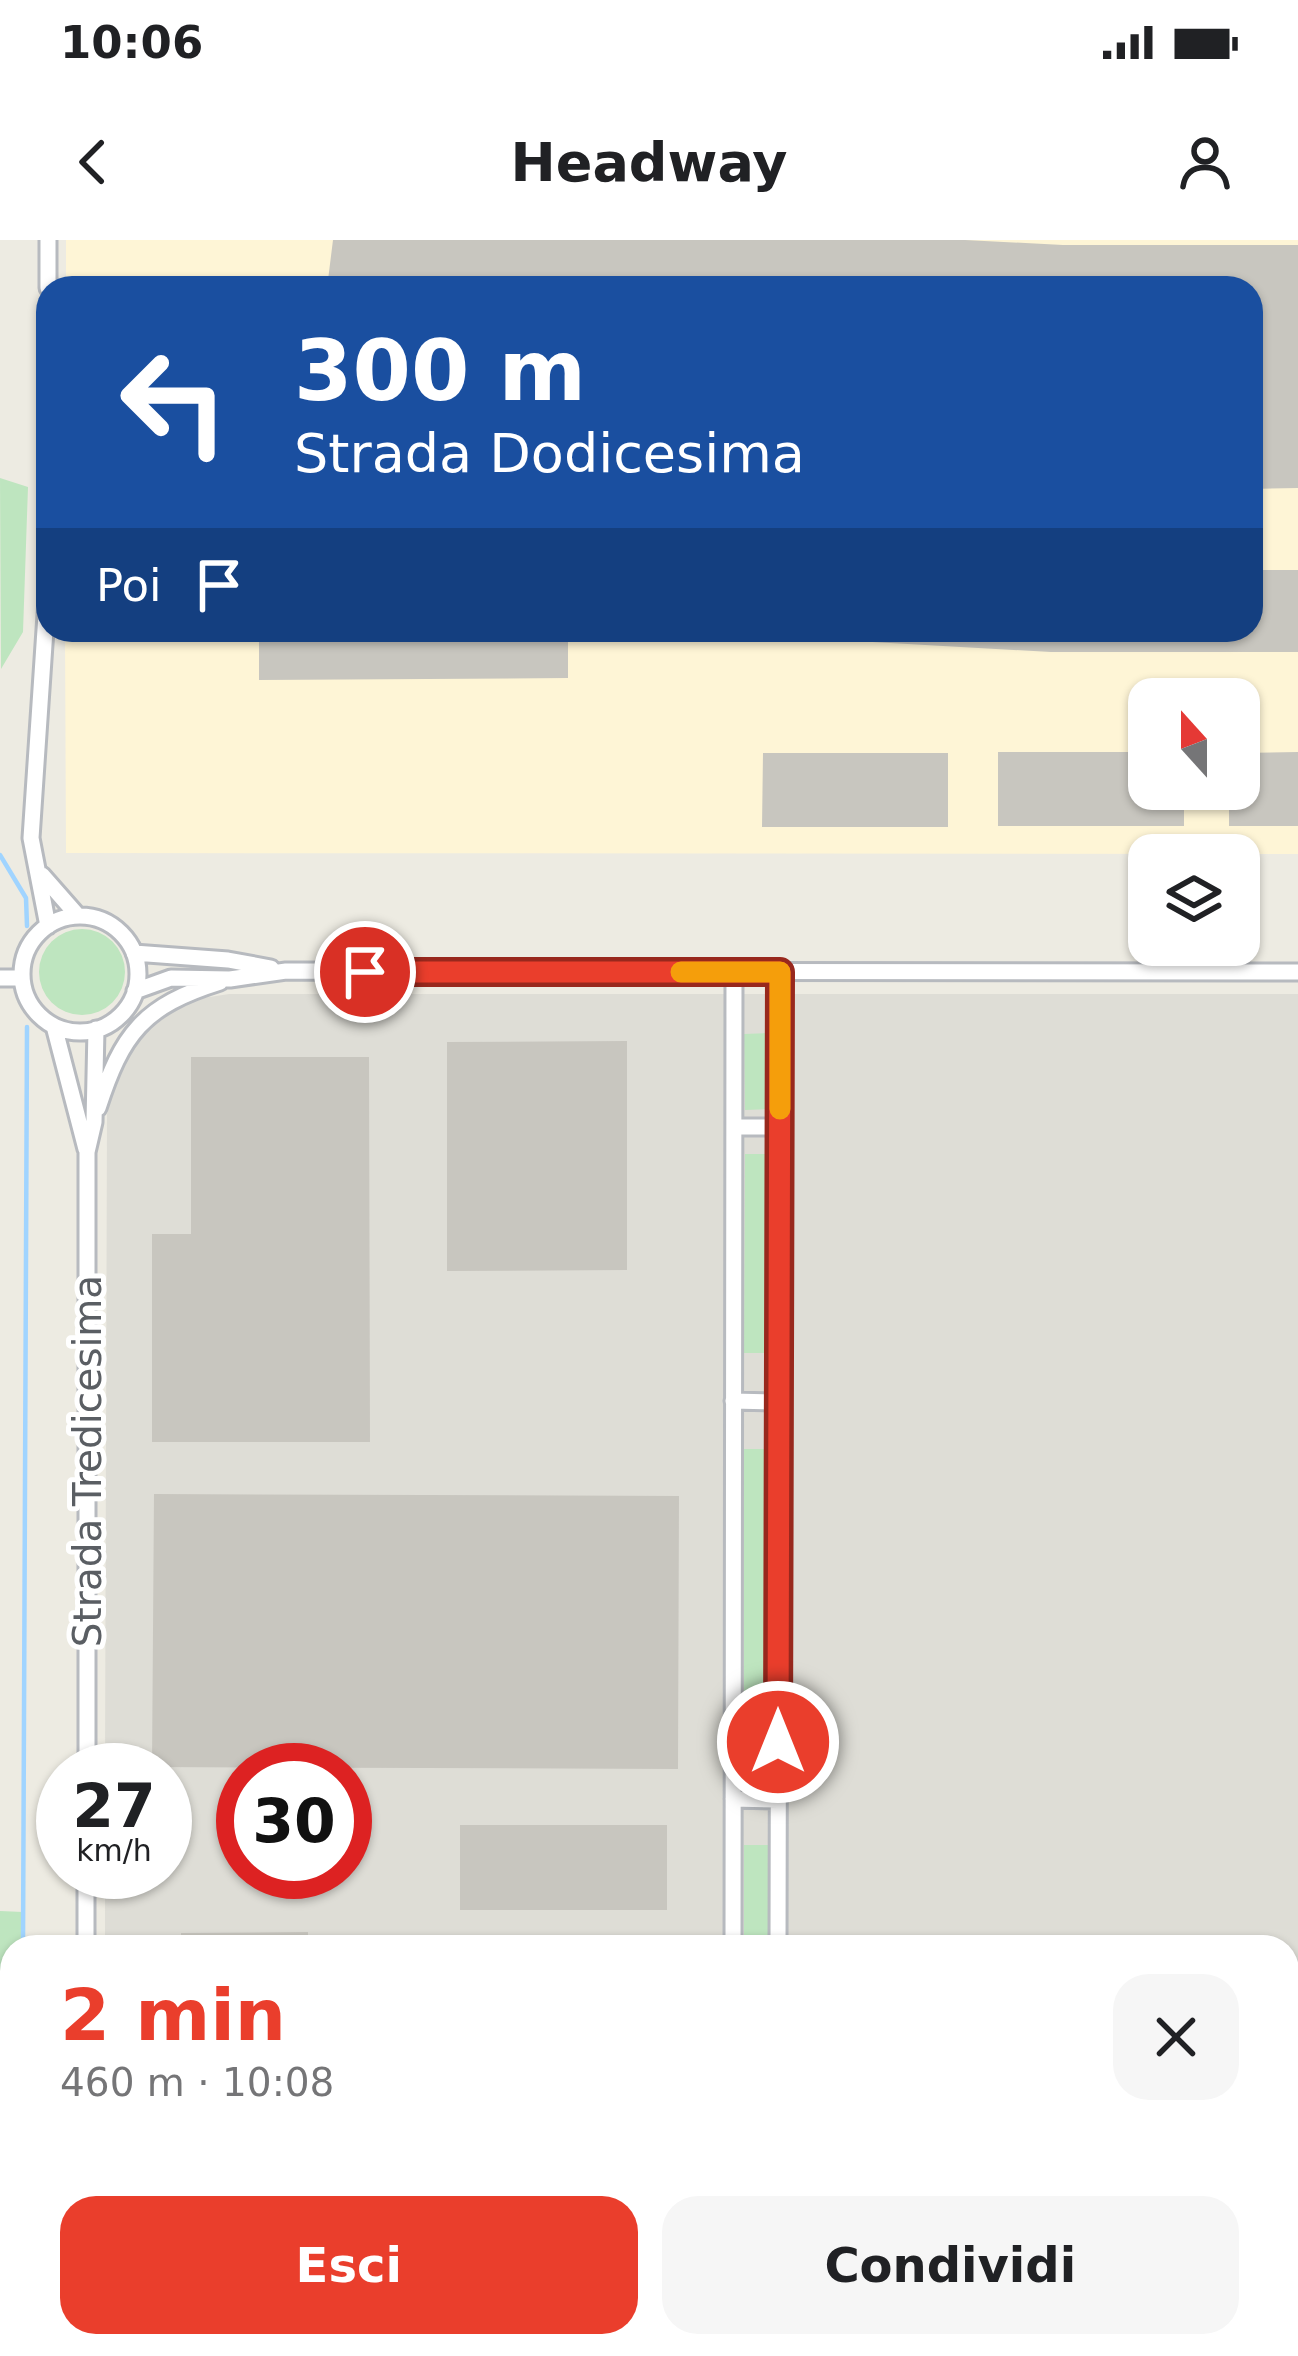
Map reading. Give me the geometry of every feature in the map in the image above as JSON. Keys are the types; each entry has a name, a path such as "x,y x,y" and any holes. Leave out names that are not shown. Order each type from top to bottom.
{"street":[{"path":"48,240 48,276"},
{"path":"44,642 31,838 48,926"},
{"path":"40,872 78,916"},
{"path":"78,916 112,925 134,952 138,972 136,991 118,1018 79,1032 54,1026 38,1014 22,978 28,949 48,926 78,916"},
{"path":"134,952 228,960 286,971"},
{"path":"136,991 171,979 230,979 286,971 1298,972"},
{"path":"733,1935 734,972"},
{"path":"778,1935 780,972"},
{"path":"0,978 22,978"},
{"path":"87,1152 112,1063 135,1030 166,1004 230,979"},
{"path":"54,1026 87,1152"},
{"path":"94,1122 96,1029"},
{"path":"734,1127 779,1127"},
{"name":"Strada Tredicesima","path":"86,1743 87,1152"},
{"path":"733,1401 778,1402"},
{"path":"733,1799 778,1800"},
{"path":"86,1899 86,1935"}],"shaded area":[{"path":"66,240 1298,240 1298,854 1260,854 1260,834 1128,834 1128,854 66,853 65,642 1263,642 1263,276 66,276"},
{"path":"229,994 1298,994 1298,1935 105,1935 105,1899 192,1899 192,1743 105,1743 107,1114 117,1072 141,1032 180,1007"}],"green space":[{"path":"0,478 28,487 23,632 1,669"},
{"path":"82,929 113,941 125,972 113,1003 82,1015 51,1003 39,972 51,941"},
{"path":"768,1033 769,1109 745,1110 744,1034"},
{"path":"745,1154 769,1154 769,1353 744,1353"},
{"path":"744,1449 769,1449 768,1755 744,1755"},
{"path":"744,1845 769,1845 768,1935 744,1935"},
{"path":"0,1911 23,1912 23,1935 0,1935"}],"building":[{"path":"333,240 1298,245 1298,488 1263,489 1263,276 328,276"},
{"path":"1263,570 1298,570 1298,652 1051,652 872,642 1263,642"},
{"path":"259,642 568,642 568,678 259,680"},
{"path":"998,752 1128,752 1128,810 1184,810 1184,826 998,826"},
{"path":"1298,752 1298,826 1229,826 1229,810 1260,810 1260,753"},
{"path":"763,753 948,753 948,827 762,827"},
{"path":"627,1041 627,1270 447,1271 447,1042"},
{"path":"191,1057 369,1057 370,1442 152,1442 152,1234 191,1234"},
{"path":"154,1494 679,1496 678,1769 372,1768 372,1743 216,1743 216,1767 192,1767 192,1743 152,1743"},
{"path":"460,1825 667,1825 667,1910 460,1910"},
{"path":"308,1932 308,1935 181,1935"}],"waterway":[{"path":"0,855 26,898 27,926"},
{"path":"23,1935 27,1027"}],"slow traffic":[{"path":"681,972 780,972 780,1109"}],"route":[{"path":"365,972 780,972 778,1742"}]}
